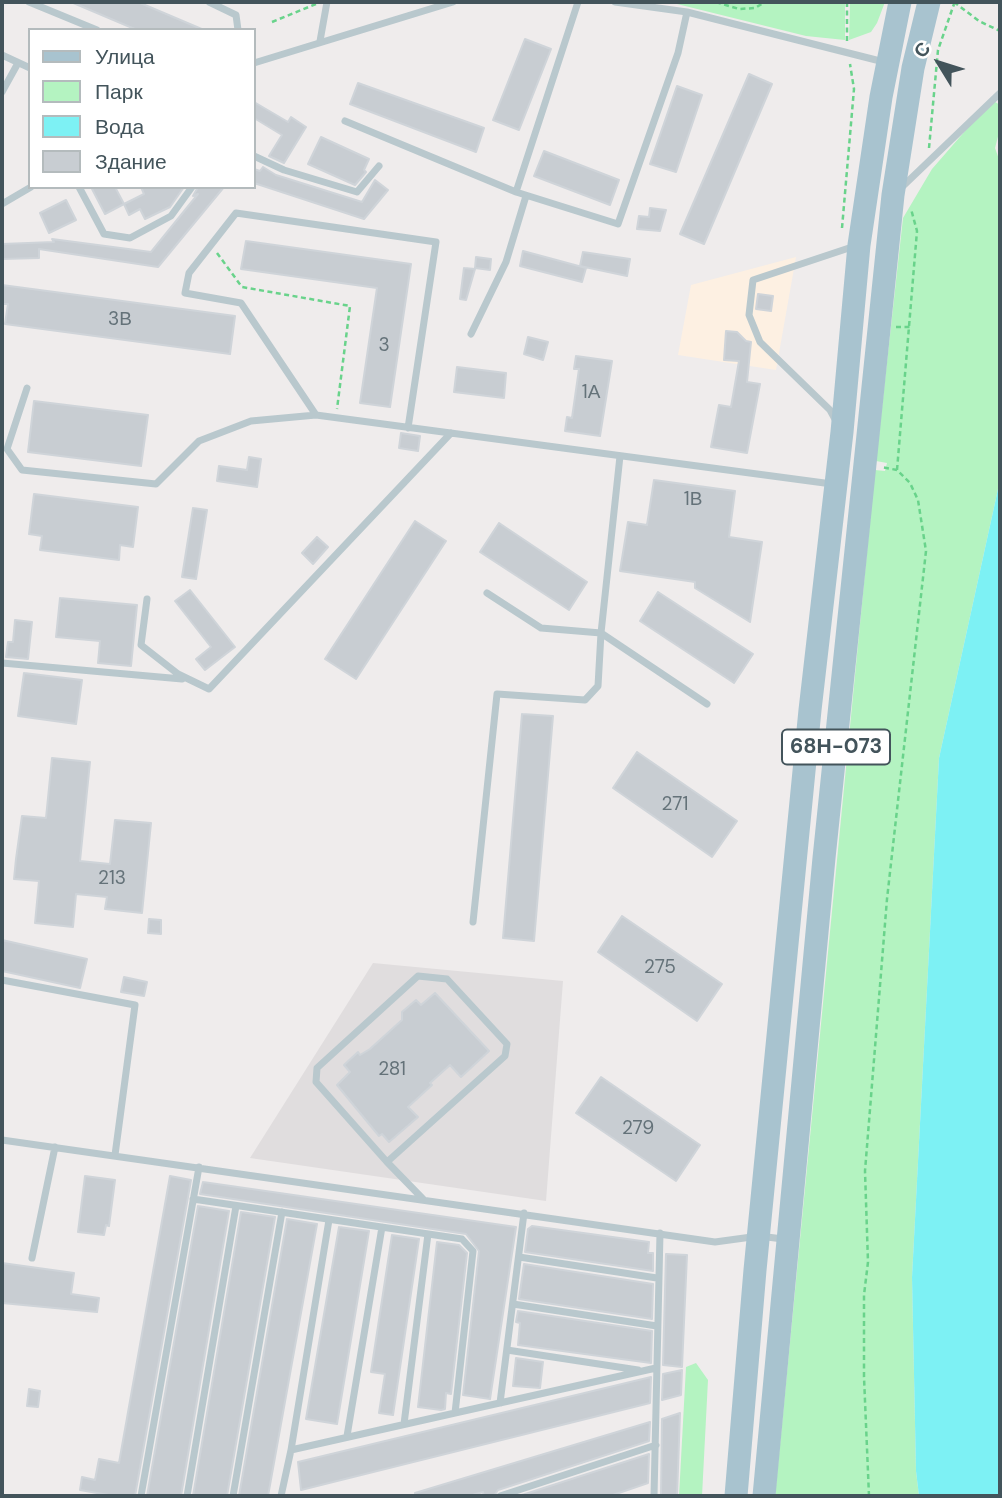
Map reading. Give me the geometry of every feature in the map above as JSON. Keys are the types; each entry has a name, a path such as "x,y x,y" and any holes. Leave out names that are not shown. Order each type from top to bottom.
{"main road":[{"name":"68Н-073","path":"736,1496 759,1236 842,432 850,247 900,2"},
{"name":"68Н-073","path":"764,1496 893,195 913,68 929,2"}],"lane":[{"path":"29,2 92,28"},
{"path":"209,2 236,15 238,28"},
{"path":"320,41 325,2"},
{"path":"256,62 453,2"},
{"path":"516,192 578,2"},
{"path":"615,2 687,12 887,63"},
{"path":"345,121 526,196 618,225 678,53 687,12"},
{"path":"2,55 28,67"},
{"path":"2,92 18,63"},
{"path":"893,195 1000,93"},
{"path":"256,157 284,170 357,192 379,166"},
{"path":"2,204 28,189"},
{"path":"80,189 104,234 131,238 172,216 191,189"},
{"path":"471,334 506,262 526,196"},
{"path":"316,415 241,303 185,293 189,273 236,214 436,242 408,428"},
{"path":"842,432 830,410 760,342 749,315 753,280 850,247"},
{"path":"27,388 7,449 22,470 156,484 199,441 251,421 316,415 835,484"},
{"path":"147,599 141,645 189,679 209,689 451,433"},
{"path":"474,922 497,694 585,700 597,686 620,456"},
{"path":"487,593 541,628 601,633 706,704"},
{"path":"2,663 189,679"},
{"path":"387,1162 505,1056 507,1044 447,979 418,975 317,1068 316,1082 387,1162 423,1199"},
{"path":"2,980 135,1005 115,1155"},
{"path":"2,1140 715,1242 759,1236 788,1240"},
{"path":"32,1258 55,1147"},
{"path":"141,1496 199,1167"},
{"path":"193,1199 462,1239 473,1251 455,1413"},
{"path":"187,1496 236,1206"},
{"path":"233,1496 282,1213"},
{"path":"500,1403 524,1213"},
{"path":"281,1496 329,1220"},
{"path":"347,1436 382,1227"},
{"path":"644,1496 654,1495 660,1233"},
{"path":"404,1424 428,1234"},
{"path":"519,1257 657,1278"},
{"path":"513,1304 657,1326"},
{"path":"507,1350 643,1371"},
{"path":"290,1450 656,1368"},
{"path":"500,1496 656,1445"}],"path":[{"path":"272,22 325,2"},
{"path":"716,2 739,9 755,8 765,2"},
{"path":"847,2 848,53 854,89 850,247"},
{"path":"954,2 979,21 1000,31"},
{"path":"211,245 242,287 350,306 336,418"},
{"path":"897,470 911,327"},
{"path":"865,464 897,470 910,483 918,500 926,551 887,899 864,1171 868,1262 864,1295 869,1496"}],"shaded area":[{"path":"796,257 776,370 678,355 691,285"},
{"path":"373,963 563,981 546,1201 250,1158"}],"green space":[{"path":"669,2 845,2 845,40 806,36"},
{"path":"850,2 885,2 871,32 849,40"},
{"path":"992,100 1000,105 1000,129 995,148 1000,162 1000,480 939,758 912,1277 916,1471 919,1496 775,1496 875,470 885,471 887,463 876,461 903,218 932,169"},
{"path":"696,1363 708,1380 702,1496 679,1496 686,1367"}],"water":[{"path":"1000,480 1000,1496 919,1496 916,1471 912,1277 939,758"}],"building":[{"path":"71,2 138,2 199,28 132,28"},
{"path":"525,39 551,49 519,130 493,120"},
{"path":"749,74 772,84 704,244 680,234"},
{"path":"358,83 484,128 476,152 350,104"},
{"path":"677,86 702,95 676,172 650,164"},
{"path":"256,103 288,122 291,117 306,127 284,163 269,156 282,135 256,119"},
{"path":"321,137 369,159 364,170 366,172 355,185 308,164"},
{"path":"544,151 619,180 610,205 534,176"},
{"path":"263,167 276,175 362,202 375,180 388,190 364,219 256,184 256,170 260,171"},
{"path":"92,189 116,189 124,204 105,214"},
{"path":"142,189 183,189 170,207 145,219 140,209 129,215 124,204 144,194"},
{"path":"197,189 222,189 158,267 39,249 39,258 2,259 2,244 54,242 52,239 151,252 198,194 193,196"},
{"path":"66,200 76,220 49,233 40,213"},
{"path":"650,208 666,210 660,231 637,229 639,216 649,217"},
{"path":"246,241 411,264 390,407 360,403 377,288 241,269"},
{"path":"523,251 586,268 582,282 520,266"},
{"path":"583,252 630,259 627,276 580,266"},
{"path":"476,257 491,259 490,270 475,268"},
{"path":"464,268 475,269 466,300 460,299"},
{"path":"2,285 235,316 230,354 5,324 8,304 2,304"},
{"path":"758,294 773,296 771,311 756,309"},
{"path":"726,331 737,332 751,342 747,382 760,384 747,453 711,447 719,405 731,407 739,361 724,360"},
{"path":"528,337 548,342 543,360 524,354"},
{"path":"576,356 612,361 600,436 565,431 567,417 572,418 579,369 574,369"},
{"path":"457,367 506,373 504,398 454,392"},
{"path":"34,401 148,415 141,466 28,452"},
{"path":"401,433 420,436 418,451 399,448"},
{"path":"249,457 261,459 257,487 217,481 219,466 247,470"},
{"path":"654,480 735,491 729,537 762,542 750,622 695,588 695,582 620,571 628,522 647,525"},
{"path":"34,494 138,507 133,547 120,545 119,560 40,550 42,536 29,534"},
{"path":"193,508 207,510 196,579 182,577"},
{"path":"415,521 446,541 356,679 325,659"},
{"path":"499,523 587,582 569,610 480,552"},
{"path":"317,537 328,547 313,564 302,553"},
{"path":"190,590 235,647 205,670 196,659 211,647 175,601"},
{"path":"658,592 753,654 734,683 640,621"},
{"path":"60,598 137,605 131,666 98,663 100,641 56,637"},
{"path":"15,620 32,622 28,659 6,657 8,642 13,642"},
{"path":"24,673 82,680 76,724 18,716"},
{"path":"522,714 553,716 534,941 503,938"},
{"path":"637,752 737,821 712,857 613,788"},
{"path":"52,758 90,762 80,861 110,864 115,820 151,823 142,913 105,909 107,897 76,894 73,927 35,923 39,881 14,879 16,859 22,816 46,818"},
{"path":"622,916 722,984 697,1021 598,952"},
{"path":"149,919 161,920 161,934 148,933"},
{"path":"2,940 87,959 80,988 2,971"},
{"path":"124,977 147,982 144,996 121,992"},
{"path":"435,993 489,1051 461,1077 450,1065 430,1083 432,1085 408,1107 418,1117 389,1142 382,1134 379,1136 337,1085 350,1072 344,1065 358,1052 360,1055 370,1049 402,1020 402,1012 416,1000 421,1005"},
{"path":"601,1077 700,1145 676,1181 576,1113"},
{"path":"85,1176 115,1180 109,1226 106,1225 104,1235 78,1232"},
{"path":"170,1176 191,1180 135,1496 114,1496 80,1490 82,1477 95,1480 99,1459 119,1463"},
{"path":"203,1182 516,1227 490,1399 463,1395 479,1251 466,1234 200,1194"},
{"path":"198,1206 229,1211 181,1496 147,1496"},
{"path":"241,1212 275,1217 227,1496 193,1496"},
{"path":"287,1219 317,1224 268,1496 239,1496"},
{"path":"532,1226 649,1242 648,1253 653,1253 653,1271 525,1252 528,1229"},
{"path":"339,1227 369,1231 337,1424 306,1419"},
{"path":"392,1235 419,1239 393,1415 379,1413 385,1374 371,1372"},
{"path":"437,1242 459,1245 467,1253 451,1394 446,1393 445,1409 441,1410 418,1407"},
{"path":"666,1254 687,1255 682,1367 663,1365"},
{"path":"2,1263 74,1273 71,1294 99,1298 97,1312 2,1303"},
{"path":"524,1264 653,1284 652,1319 519,1299"},
{"path":"518,1311 652,1331 651,1363 518,1345"},
{"path":"516,1358 543,1362 540,1388 513,1386"},
{"path":"682,1370 681,1395 662,1400 663,1374"},
{"path":"651,1377 650,1403 301,1490 298,1462"},
{"path":"29,1389 40,1391 38,1407 27,1406"},
{"path":"680,1413 677,1496 661,1496 662,1419"},
{"path":"650,1422 649,1441 498,1490 494,1496 484,1496 483,1492 469,1496 415,1496 415,1493"},
{"path":"649,1454 648,1483 610,1496 519,1496"}]}
